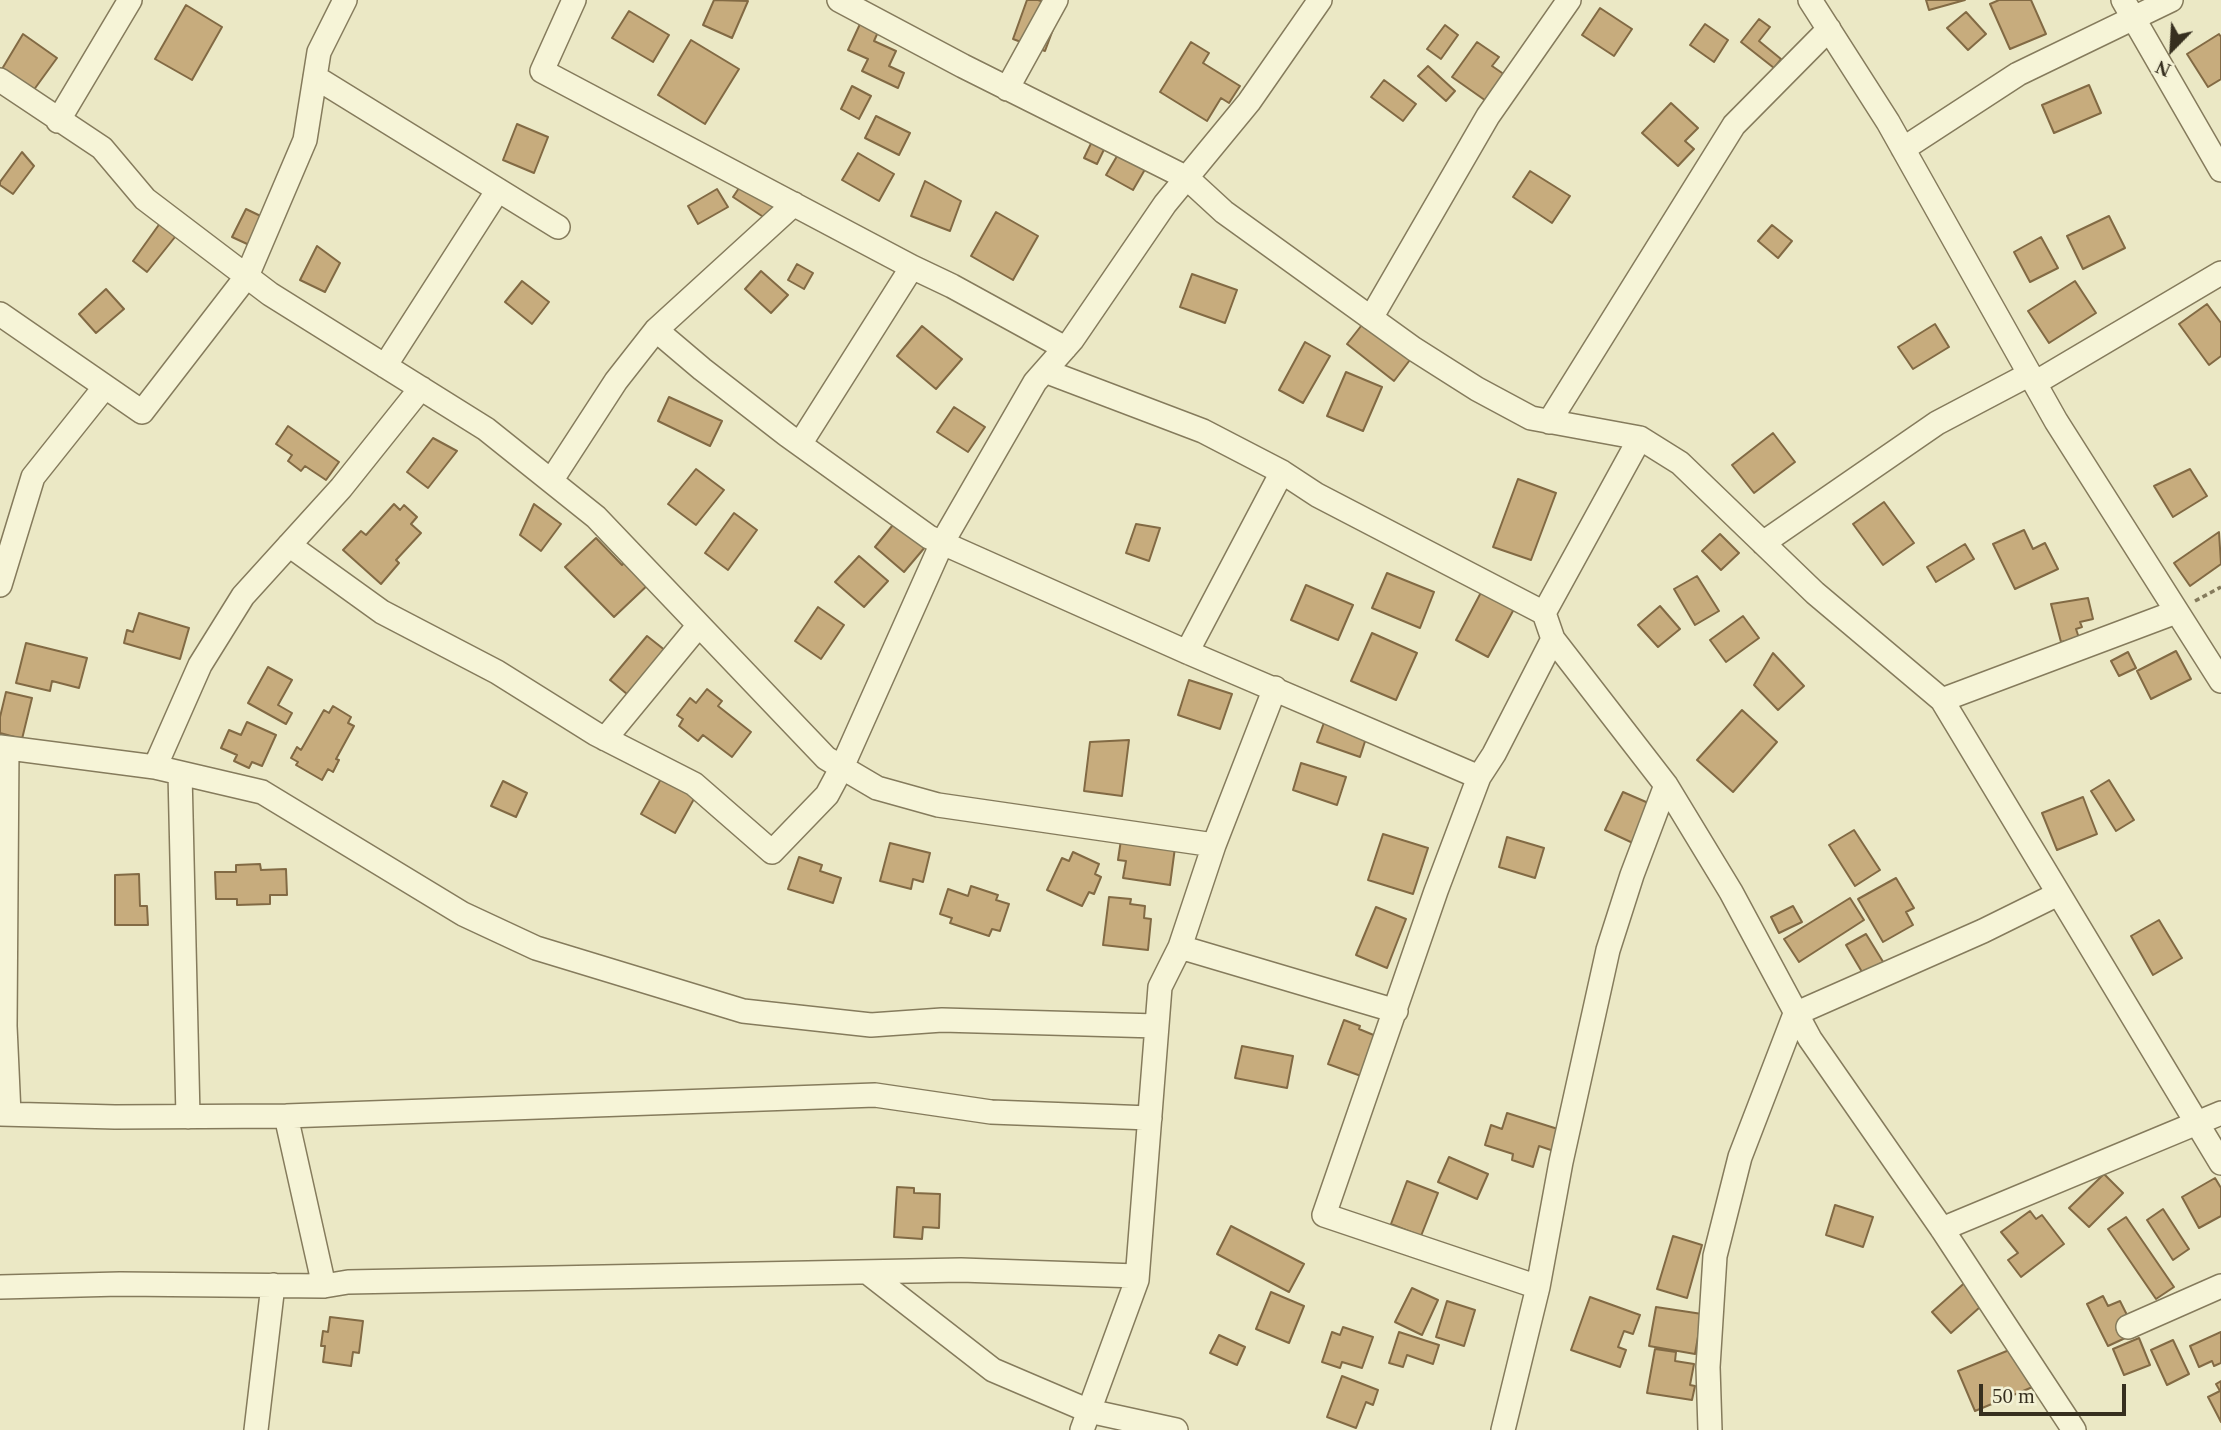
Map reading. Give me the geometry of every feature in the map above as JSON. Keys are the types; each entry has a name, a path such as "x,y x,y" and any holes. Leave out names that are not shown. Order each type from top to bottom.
{"street":[{"path":"58,121 130,0"},
{"path":"0,314 142,412 247,276 305,140 319,52 345,0"},
{"path":"574,0 542,71 912,267 953,286 1065,348"},
{"path":"839,0 1007,89 1187,178 1224,212 1414,349 1477,389 1531,418 1640,438 1680,463 1815,593 1942,700 2221,1163"},
{"path":"1007,89 1056,0"},
{"path":"289,545 382,612 497,673 605,739 694,784 772,852 827,796 942,543 1035,382 1065,348 1165,204 1249,102 1320,0"},
{"path":"1371,318 1488,116 1569,0"},
{"path":"1810,0 1903,149 2056,421 2221,681"},
{"path":"1903,149 2018,74 2128,9 2171,0"},
{"path":"2128,9 2221,170"},
{"path":"1549,422 1734,125 1829,29"},
{"path":"315,77 558,227"},
{"path":"0,80 102,148 145,199 270,294 486,429 596,517 826,758 877,788 938,806 1214,845"},
{"path":"385,366 498,190"},
{"path":"551,481 616,381 656,330 794,204"},
{"path":"800,444 912,267"},
{"path":"1763,542 1937,423 2033,378 2221,273"},
{"path":"656,330 800,444 929,537 1187,653 1275,688 1479,777"},
{"path":"1045,371 1203,430 1282,472 1317,495 1544,613 1553,639 1667,785 1731,892 1795,1014 1942,1229 2074,1430"},
{"path":"0,585 33,477 104,388"},
{"path":"155,767 200,665 243,596 341,488 421,388"},
{"path":"1544,613 1640,438"},
{"path":"1187,653 1282,472"},
{"path":"1942,700 2176,612"},
{"path":"605,739 699,625"},
{"path":"1538,1287 1324,1214 1436,891 1479,777 1494,754 1553,639"},
{"path":"1086,1421 1137,1276 1160,987 1180,947 1214,845 1275,688"},
{"path":"1150,1118 991,1112 875,1095 286,1115 188,1117 5,1114 3,748 155,767 262,792 463,914 536,948 743,1011 871,1025 942,1020 1157,1027"},
{"path":"180,773 188,1117"},
{"path":"1503,1430 1538,1287 1564,1149 1608,950 1632,875 1667,785"},
{"path":"1710,1430 1708,1367 1715,1256 1740,1157 1795,1014 1983,931 2058,894"},
{"path":"1180,947 1396,1010"},
{"path":"1942,1229 2221,1113"},
{"path":"286,1115 324,1286"},
{"path":"0,1287 120,1284 324,1286 348,1282 961,1270 1137,1276"},
{"path":"867,1272 993,1370 1086,1421 1175,1430"},
{"path":"256,1430 273,1285"},
{"path":"2128,1327 2221,1286"}],"path":[{"path":"2176,612 2221,587"}],"building":[{"path":"714,0 748,1 732,38 703,25"},
{"path":"1027,0 1038,0 1061,8 1045,51 1013,39"},
{"path":"1926,0 1965,0 1929,10"},
{"path":"1999,0 2031,0 2046,34 2010,49 1990,4"},
{"path":"186,5 222,27 192,80 155,59"},
{"path":"1600,8 1632,29 1614,56 1582,35"},
{"path":"629,11 669,35 653,62 612,38"},
{"path":"1966,12 1986,34 1968,50 1947,28"},
{"path":"1759,19 1770,27 1759,41 1781,59 1774,68 1741,42"},
{"path":"860,24 878,32 874,41 896,51 889,66 904,73 898,88 862,71 868,59 848,50"},
{"path":"1705,24 1728,40 1714,62 1690,45"},
{"path":"1445,25 1458,35 1441,59 1427,49"},
{"path":"23,34 57,58 33,91 2,69"},
{"path":"2219,34 2221,79 2208,87 2187,54"},
{"path":"691,40 739,69 705,124 658,95"},
{"path":"1191,42 1209,53 1203,63 1240,86 1229,103 1221,98 1207,121 1160,92"},
{"path":"1477,42 1499,57 1492,66 1508,77 1489,103 1452,77"},
{"path":"1428,66 1455,91 1446,101 1418,76"},
{"path":"1384,80 1416,104 1403,121 1371,97"},
{"path":"2089,85 2101,113 2054,133 2042,105"},
{"path":"852,86 871,96 859,119 841,109"},
{"path":"1671,103 1698,128 1685,141 1694,149 1678,166 1642,133"},
{"path":"876,116 910,133 899,155 865,138"},
{"path":"517,124 548,137 534,173 503,160"},
{"path":"1099,127 1112,133 1097,164 1084,158"},
{"path":"1120,151 1147,166 1133,190 1106,175"},
{"path":"22,152 34,166 13,194 0,185 0,182"},
{"path":"858,153 894,174 879,201 842,180"},
{"path":"1530,171 1570,196 1552,223 1513,197"},
{"path":"747,176 788,203 774,224 733,197"},
{"path":"925,181 961,201 950,231 911,216"},
{"path":"717,189 728,207 698,224 688,206"},
{"path":"246,209 271,221 258,249 232,237"},
{"path":"996,212 1038,236 1013,280 971,256"},
{"path":"2109,216 2125,248 2083,269 2067,236"},
{"path":"163,219 179,232 147,272 133,261"},
{"path":"1772,225 1792,241 1778,258 1758,241"},
{"path":"2041,237 2058,268 2030,282 2014,252"},
{"path":"317,246 340,263 325,292 300,280"},
{"path":"797,264 813,273 804,289 788,280"},
{"path":"761,271 788,295 771,313 745,289"},
{"path":"1192,274 1237,290 1225,323 1180,307"},
{"path":"522,281 549,302 532,324 505,302"},
{"path":"2075,281 2096,313 2049,343 2028,311"},
{"path":"106,289 124,309 96,333 79,314"},
{"path":"2207,304 2221,323 2221,356 2209,365 2179,324"},
{"path":"1372,312 1419,348 1394,381 1347,344"},
{"path":"1935,324 1949,347 1913,369 1898,347"},
{"path":"922,326 962,359 936,389 897,356"},
{"path":"1305,342 1330,356 1303,403 1279,390"},
{"path":"1346,372 1382,387 1363,431 1327,416"},
{"path":"669,397 722,421 710,446 658,421"},
{"path":"954,407 985,427 968,452 937,432"},
{"path":"288,426 339,462 326,480 305,466 301,471 288,461 292,455 276,444"},
{"path":"1773,433 1795,462 1754,493 1732,465"},
{"path":"433,438 457,451 428,488 407,472"},
{"path":"696,469 724,490 696,525 668,504"},
{"path":"2190,469 2207,496 2173,517 2154,486"},
{"path":"1518,479 1556,493 1531,560 1493,547"},
{"path":"1884,502 1914,543 1883,565 1853,524"},
{"path":"394,504 400,510 404,505 417,517 411,524 421,533 396,560 399,563 381,584 343,550 361,531 366,535"},
{"path":"534,504 561,524 541,551 520,535"},
{"path":"734,513 757,530 728,570 705,553"},
{"path":"901,515 931,540 904,572 875,547"},
{"path":"1136,524 1160,528 1149,561 1126,553"},
{"path":"2024,530 2033,549 2045,543 2058,569 2015,589 1993,544"},
{"path":"2219,532 2221,564 2190,586 2174,563"},
{"path":"1720,534 1739,553 1721,570 1702,551"},
{"path":"596,538 622,565 630,557 652,581 614,617 565,567"},
{"path":"1965,544 1974,559 1936,582 1927,567"},
{"path":"859,556 888,581 864,607 835,582"},
{"path":"1387,573 1434,592 1420,628 1372,608"},
{"path":"1697,576 1719,611 1695,625 1674,589"},
{"path":"1487,581 1520,598 1488,657 1456,640"},
{"path":"1306,585 1353,605 1338,640 1291,620"},
{"path":"2088,598 2093,619 2080,622 2082,627 2076,629 2079,638 2061,642 2051,604"},
{"path":"1660,606 1680,629 1658,647 1638,625"},
{"path":"818,607 844,625 821,659 795,641"},
{"path":"139,613 189,628 180,659 124,643 127,630 133,632"},
{"path":"1743,616 1759,638 1726,662 1710,640"},
{"path":"1372,633 1417,653 1396,700 1351,681"},
{"path":"647,636 666,651 633,699 610,680"},
{"path":"26,643 87,658 79,688 52,681 50,691 16,683"},
{"path":"2176,651 2191,679 2151,699 2137,671"},
{"path":"2128,652 2136,668 2119,676 2111,661"},
{"path":"1773,653 1804,686 1778,710 1754,685"},
{"path":"268,667 292,680 278,705 292,713 286,724 248,703"},
{"path":"1189,680 1232,694 1220,729 1178,715"},
{"path":"707,689 722,701 718,706 751,732 732,757 703,735 698,741 679,726 683,719 677,715 690,698 696,703"},
{"path":"6,692 32,698 22,739 0,733 0,717"},
{"path":"333,706 351,717 348,723 354,726 336,759 339,760 333,772 328,769 322,780 296,765 298,762 291,758 297,747 301,750 324,710 329,713"},
{"path":"1742,710 1777,742 1733,792 1697,760"},
{"path":"1326,717 1368,732 1360,757 1317,742"},
{"path":"247,722 276,735 262,766 252,762 249,768 234,761 237,755 221,748 229,730 241,735"},
{"path":"1129,740 1122,796 1084,791 1090,742"},
{"path":"670,763 704,781 675,833 641,814"},
{"path":"1301,763 1346,777 1337,805 1293,790"},
{"path":"2109,780 2134,820 2116,831 2091,791"},
{"path":"503,781 527,793 516,817 491,806"},
{"path":"1623,792 1653,805 1635,844 1605,830"},
{"path":"2083,797 2097,834 2057,850 2042,813"},
{"path":"1854,830 1880,870 1855,886 1829,845"},
{"path":"1122,833 1176,840 1170,885 1123,878 1126,861 1118,860"},
{"path":"1383,834 1428,848 1413,894 1368,880"},
{"path":"1507,837 1544,848 1535,878 1499,867"},
{"path":"890,843 930,853 923,882 913,879 911,889 880,881"},
{"path":"1073,852 1099,864 1095,874 1101,877 1094,894 1089,892 1082,906 1047,890 1062,858 1069,861"},
{"path":"799,857 822,865 820,871 841,878 833,903 788,889"},
{"path":"260,864 261,870 286,869 287,895 270,895 270,904 237,905 237,899 216,899 215,872 236,872 236,865"},
{"path":"139,874 140,906 147,906 148,925 115,925 115,875"},
{"path":"1896,878 1914,908 1906,912 1913,925 1883,942 1858,899"},
{"path":"971,886 998,895 996,900 1009,904 1000,931 992,929 989,936 950,923 952,918 940,914 948,889 968,896"},
{"path":"1109,897 1131,899 1130,904 1145,906 1144,918 1151,919 1148,950 1103,945"},
{"path":"1850,898 1864,920 1799,962 1784,939"},
{"path":"1793,906 1802,922 1779,933 1771,917"},
{"path":"1376,907 1406,919 1387,968 1356,955"},
{"path":"2159,920 2182,958 2153,975 2131,936"},
{"path":"1866,934 1885,965 1865,977 1846,945"},
{"path":"1344,1020 1376,1036 1361,1076 1328,1064"},
{"path":"1242,1046 1293,1056 1287,1088 1235,1078"},
{"path":"1507,1113 1561,1130 1554,1151 1539,1146 1533,1167 1512,1160 1513,1154 1485,1145 1491,1125 1502,1129"},
{"path":"1449,1157 1488,1174 1477,1199 1438,1182"},
{"path":"2104,1174 2123,1193 2089,1227 2069,1208"},
{"path":"2215,1178 2221,1188 2221,1216 2199,1228 2182,1197"},
{"path":"1407,1181 1438,1193 1421,1236 1391,1224"},
{"path":"897,1187 914,1188 914,1193 940,1194 939,1228 923,1227 922,1239 894,1237"},
{"path":"1835,1205 1873,1217 1863,1247 1826,1235"},
{"path":"2163,1209 2189,1249 2173,1260 2147,1220"},
{"path":"2030,1211 2036,1219 2042,1215 2064,1244 2021,1277 2008,1260 2018,1253 2001,1232"},
{"path":"2126,1217 2174,1287 2156,1299 2108,1229"},
{"path":"1231,1226 1304,1264 1289,1292 1217,1254"},
{"path":"1673,1236 1702,1245 1687,1298 1657,1289"},
{"path":"1970,1278 1989,1299 1951,1333 1932,1312"},
{"path":"1412,1288 1438,1300 1422,1335 1395,1322"},
{"path":"1271,1292 1304,1306 1289,1343 1256,1329"},
{"path":"2103,1296 2108,1306 2120,1301 2136,1333 2108,1346 2087,1304"},
{"path":"1590,1297 1640,1315 1633,1334 1624,1331 1618,1347 1626,1350 1620,1367 1571,1350"},
{"path":"1447,1301 1475,1310 1464,1346 1436,1337"},
{"path":"1656,1307 1702,1314 1695,1354 1649,1346"},
{"path":"330,1317 363,1321 359,1353 353,1352 351,1366 323,1362 323,1331 328,1332"},
{"path":"1343,1327 1373,1337 1362,1368 1342,1362 1340,1368 1322,1362 1332,1332 1340,1335"},
{"path":"1399,1332 1439,1345 1433,1364 1407,1355 1403,1367 1389,1363"},
{"path":"2221,1332 2221,1363 2214,1366 2212,1361 2199,1367 2190,1346"},
{"path":"1219,1335 1245,1347 1237,1365 1210,1353"},
{"path":"2139,1338 2150,1365 2124,1375 2113,1349"},
{"path":"2173,1340 2189,1374 2167,1385 2151,1350"},
{"path":"2019,1346 2035,1386 1975,1411 1958,1371"},
{"path":"1655,1349 1676,1352 1675,1361 1694,1364 1690,1385 1695,1386 1692,1400 1647,1393"},
{"path":"1342,1376 1378,1390 1373,1405 1366,1402 1356,1428 1327,1417"},
{"path":"2221,1381 2221,1422 2208,1397 2220,1391 2216,1384"}]}
